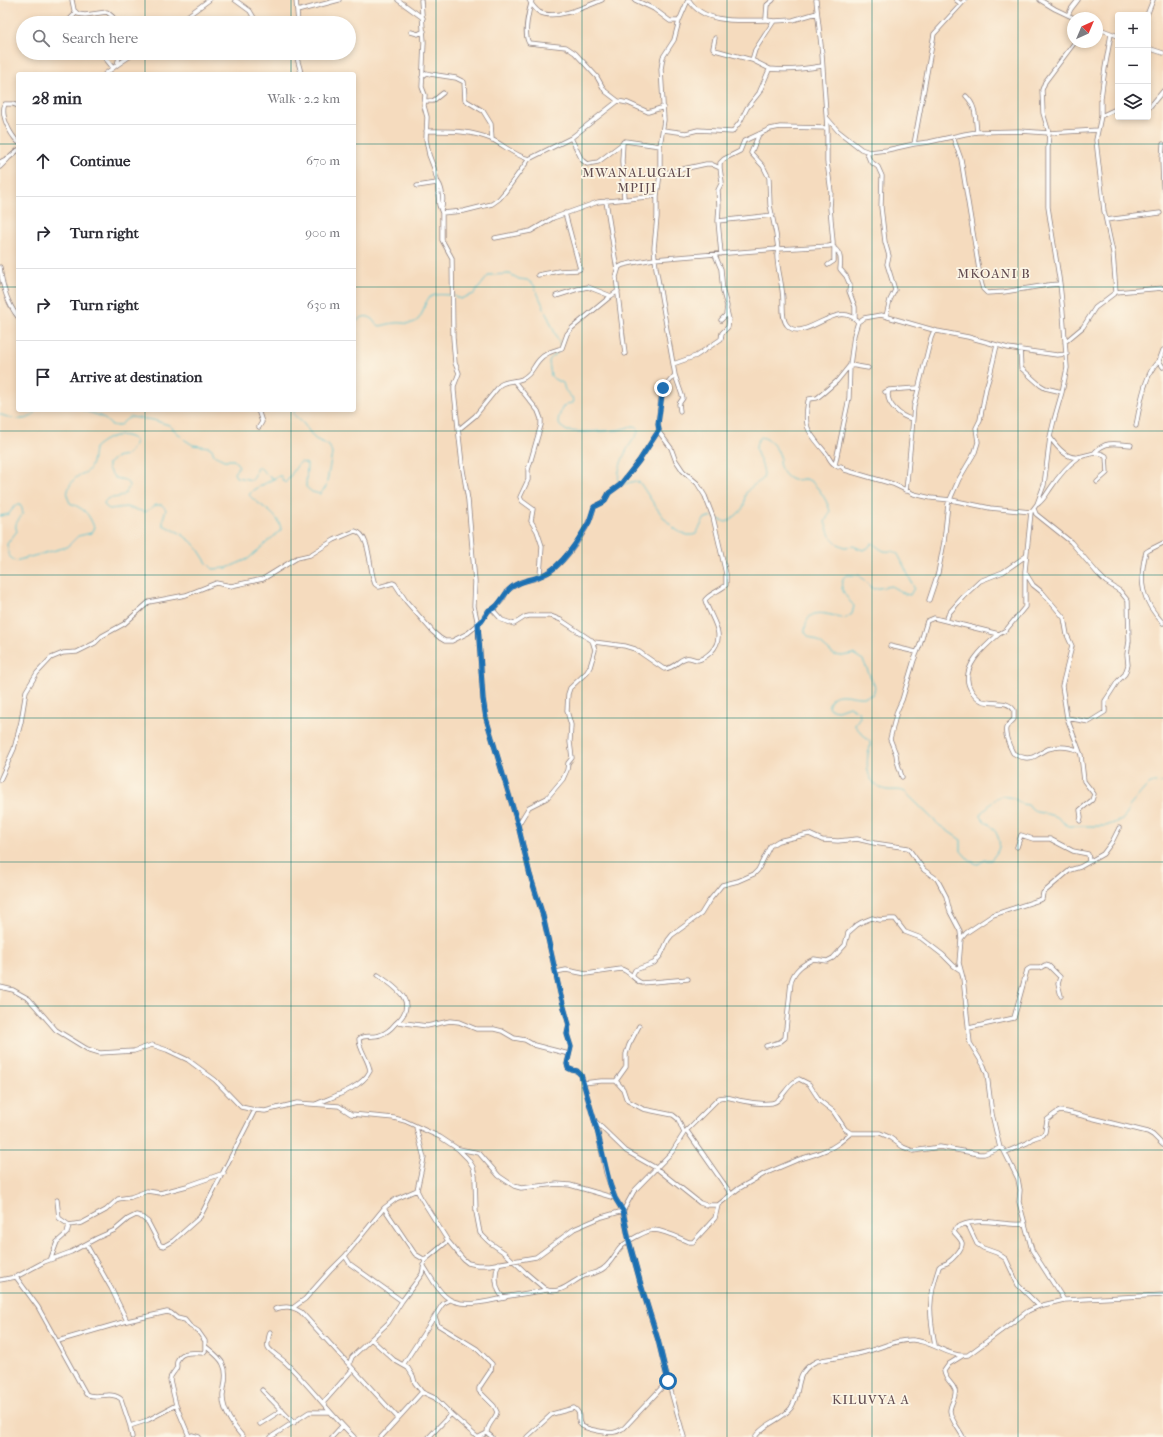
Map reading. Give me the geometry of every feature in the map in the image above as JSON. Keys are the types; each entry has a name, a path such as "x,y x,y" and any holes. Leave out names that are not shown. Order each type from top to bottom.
{"street":[{"path":"72,0 76,13 81,15 107,12 112,16"},
{"path":"187,16 209,0"},
{"path":"235,0 250,11 253,16"},
{"path":"296,0 297,16"},
{"path":"297,11 339,0"},
{"path":"398,0 423,18"},
{"path":"421,0 424,31 422,87 425,95 424,106 427,117 426,139 437,182 442,191 442,240 451,254 453,267 453,344 455,363 459,373 454,391 463,477 468,500 475,582 474,606 478,624 483,699 486,718 543,916 569,1025 567,1034 571,1045 567,1060 568,1068 579,1073 594,1120 606,1173 615,1198 623,1211 629,1241 684,1437"},
{"path":"531,1 535,9 540,13 555,14 579,9 602,0"},
{"path":"635,0 649,7 670,21 679,21"},
{"path":"680,411 679,404 683,398 675,375 654,259 657,196 660,174 660,146 663,130 664,107 661,81 663,57 674,40 679,21 688,0 695,8 712,17 743,20 766,20 774,22 793,20 817,13"},
{"path":"766,20 767,5 773,0"},
{"path":"816,0 827,128 827,162 831,192 830,208 834,240 834,261 828,265"},
{"path":"956,0 962,4"},
{"path":"914,144 934,34 966,0"},
{"path":"1040,0 1055,10 1067,15"},
{"path":"1070,12 1078,0"},
{"path":"1148,12 1152,0"},
{"path":"531,1 526,33 529,43 566,47 575,53 589,67 605,90 618,101 628,103 648,112 664,107"},
{"path":"73,16 76,13"},
{"path":"752,60 755,50 774,22"},
{"path":"411,32 418,34 424,31"},
{"path":"1103,31 1115,35"},
{"path":"1111,34 1101,98 1101,116 1096,146 1104,211 1113,253 1116,292"},
{"path":"715,38 713,44 715,50 752,60 770,69 801,70 822,66"},
{"path":"1070,48 1045,82 1042,90 1043,113 1049,133 1047,198 1060,284 1067,368 1050,437 1044,485 1033,511 1026,556 1025,607 1006,630 987,644 974,659 968,673 968,680 971,690 980,700 984,702 1004,704 1010,706 1014,710 1014,719 1007,726 1006,730 1008,742 1013,753 1028,758 1035,757 1053,748 1063,747 1079,751"},
{"path":"1151,49 1163,53"},
{"path":"106,60 113,68"},
{"path":"117,65 118,60"},
{"path":"108,72 124,60"},
{"path":"298,60 301,72"},
{"path":"663,130 686,133 698,130 732,132 740,122 747,108 759,93 770,69"},
{"path":"422,77 430,74 456,78 464,82 464,100 483,111 491,124 492,140"},
{"path":"1151,106 1163,91"},
{"path":"425,101 433,101 443,93"},
{"path":"966,96 972,102 974,107 977,132"},
{"path":"441,212 464,211 492,204 505,192 529,159 571,138 618,101"},
{"path":"16,105 5,104 1,108 1,114 7,129 16,140"},
{"path":"1101,116 1115,109"},
{"path":"826,117 838,132 866,151 877,152 977,132 1020,131 1049,133 1098,130"},
{"path":"721,254 718,221 718,190 722,182 720,163 724,159 740,151 744,141 780,127 827,128"},
{"path":"426,131 468,132 492,140 529,159"},
{"path":"759,134 751,153 765,168 769,178 769,197 778,249 777,258 783,294 784,319 787,325 792,329 802,330 831,317 844,315 855,318"},
{"path":"953,137 961,159 982,282 985,291 987,293 1004,292 1060,284"},
{"path":"571,138 582,160 587,164 598,162 625,141 660,146"},
{"path":"622,144 624,199"},
{"path":"1163,144 1163,188"},
{"path":"866,151 870,162 878,167 882,176 881,207 885,242 889,256 887,264 895,290 890,300 886,316"},
{"path":"0,167 16,152"},
{"path":"0,162 10,157"},
{"path":"660,174 706,164 711,164 720,168"},
{"path":"417,186 437,182"},
{"path":"495,238 531,231 553,218 589,205 606,201 657,196"},
{"path":"606,201 617,270 625,354"},
{"path":"1106,220 1162,211"},
{"path":"538,275 580,269 565,214"},
{"path":"718,221 773,215"},
{"path":"617,270 622,265 654,259 833,246"},
{"path":"833,246 840,254 840,269 850,285 849,290 855,307 855,318 858,322"},
{"path":"673,364 696,356 720,340 728,327 729,319 723,292 722,274 715,255"},
{"path":"0,267 7,296 16,313"},
{"path":"556,296 588,287 611,296"},
{"path":"1065,342 1083,327 1095,308 1116,292 1163,288"},
{"path":"458,430 475,416 500,385 504,382 522,378 531,372 537,362 544,355 562,348 567,334 572,328 618,291"},
{"path":"721,320 726,315 727,311"},
{"path":"835,465 850,391 850,365 854,335 858,322 864,318 872,316 886,316 937,331 968,337 997,345 1057,355 1066,354"},
{"path":"906,491 912,419 917,388 931,338 933,333 937,331"},
{"path":"929,600 938,573 944,542 948,506 959,479 975,452 978,442 976,428 980,420 986,388 997,345"},
{"path":"1020,349 1021,368 1045,388 1062,392"},
{"path":"1136,426 1150,371 1159,361 1163,350"},
{"path":"1159,361 1163,367"},
{"path":"850,365 868,368"},
{"path":"850,365 837,381 822,394 817,398 809,399 807,407 808,431 827,454 832,463 838,467 841,466 845,470 893,484 906,491 931,498 951,500 990,508 1033,511 1070,542 1097,574 1120,591 1128,601 1129,641 1127,651 1129,664 1125,674 1118,681 1105,701 1105,712 1089,722 1067,718"},
{"path":"493,610 502,620 514,624 525,616 550,616 556,618 597,642 632,648 664,669 674,666 685,658 701,659 709,654 718,643 718,629 705,600 710,595 721,590 727,583 713,517 705,496 697,483 683,471 675,459 671,448 662,438 658,424 662,390 675,375"},
{"path":"514,381 538,411 541,419 528,470 528,480 520,497 522,501 533,509 531,521 538,531 542,543 540,576"},
{"path":"885,392 889,390 917,388"},
{"path":"889,390 888,396 891,404 903,415 912,419"},
{"path":"259,412 262,424 259,427"},
{"path":"0,780 14,749 21,722 26,691 37,673 50,658 63,653 77,652 95,643 104,635 124,624 149,602 186,595 216,583 231,586 263,578 297,558 310,555 334,540 351,532 358,532 366,541 374,584 379,587 393,583 395,584 406,601 440,638 449,642 468,633 482,621 489,610 493,610 503,599 507,591 521,582 546,574 554,568 571,550 588,522 594,507 604,502 609,493 620,485 639,461 659,430"},
{"path":"1050,437 1055,444 1068,455 1078,457"},
{"path":"1037,504 1046,496 1048,490 1063,470 1078,457 1095,452 1110,443 1131,445"},
{"path":"1095,452 1103,454 1107,459 1106,473 1097,482"},
{"path":"1163,543 1146,552 1142,582 1143,592 1149,606 1163,623"},
{"path":"946,621 949,613 980,581 1003,572 1026,556"},
{"path":"1025,571 1033,585 1063,617 1067,635 1072,644 1062,686 1067,718 1083,764 1084,781 1094,794 1092,800 1080,810 1080,821"},
{"path":"902,777 896,754 890,739 897,711 902,700 927,621 934,618 1000,634"},
{"path":"518,825 529,807 547,798 563,779 568,763 572,758 570,742 572,725 567,710 568,694 570,688 587,672 590,667 595,650 592,640"},
{"path":"890,646 916,652"},
{"path":"961,939 969,931 993,915 1042,898 1043,893 1064,874 1073,868 1084,865 1102,854 1112,842 1120,828"},
{"path":"632,976 635,970 654,963 661,955 672,935 701,914 722,885 738,881 754,874 758,870 773,843 809,834 822,840 838,841 857,839 874,843 906,847 910,849 924,870 937,879 946,896 948,906 960,931 961,939 959,963 960,970 963,975 970,1044 984,1066 987,1074 992,1114 1000,1148 1006,1152 1018,1179 1020,1190 1019,1202 1032,1250 1064,1300"},
{"path":"1017,847 1021,836 1033,839 1050,839 1072,851 1088,854 1089,861"},
{"path":"766,1046 780,1042 785,1038 791,982 797,970 814,959 825,961 833,958 845,944 848,934 857,925 870,919 895,920 905,932 921,938 960,970"},
{"path":"968,1028 1014,1018 1027,970 1030,968 1040,968 1045,965 1049,966 1060,977 1058,984 1061,996"},
{"path":"556,972 566,970 586,974 621,969 627,971 642,983 688,979"},
{"path":"315,1105 346,1091 365,1079 370,1071 359,1039 363,1036 370,1037 382,1035 405,1014 407,1008 405,999 400,991 378,975"},
{"path":"0,987 12,990 29,999 56,1030 86,1049 100,1053 134,1052 152,1045 188,1060 215,1080 241,1107 265,1111 297,1103 339,1106 351,1114 394,1118 405,1121 440,1137 458,1149 468,1159 473,1167 475,1176 476,1212 480,1233 547,1290"},
{"path":"398,1022 427,1026 450,1021 459,1022 476,1029 498,1030 514,1038 525,1040 534,1045 569,1054"},
{"path":"616,1081 626,1067 626,1054 639,1026"},
{"path":"416,1126 424,1158 417,1190 457,1253 468,1263 477,1265 490,1265 536,1256 574,1229 623,1211 634,1191 672,1152 685,1132 719,1098 727,1097 744,1102 772,1103 778,1100 786,1089 799,1079 809,1084 820,1101 832,1110 845,1129 851,1133 880,1133 913,1151 940,1147 984,1154 1000,1148"},
{"path":"583,1084 602,1081 616,1081 623,1089 628,1101 643,1109 672,1115 680,1122 685,1132 731,1194"},
{"path":"0,1280 16,1277 51,1259 71,1252 115,1230 128,1218 136,1215 145,1218 160,1245 164,1246 173,1241 198,1220 224,1173 255,1110"},
{"path":"1006,1152 1042,1135 1047,1120 1053,1114 1060,1111 1148,1132 1153,1134 1163,1145"},
{"path":"594,1120 626,1152 656,1168 700,1203 706,1205 718,1205"},
{"path":"423,1265 440,1290 450,1300 468,1304 547,1290 561,1290 583,1276 599,1272 610,1263 621,1247 645,1232 654,1230 693,1242 715,1218 718,1205 738,1189 764,1174 797,1160 824,1151 836,1145 851,1133"},
{"path":"458,1149 480,1153 499,1176 514,1186 521,1188 557,1184 570,1185 615,1198"},
{"path":"57,1200 58,1217 69,1225 82,1223 106,1210 118,1199 131,1197 147,1191 160,1193 188,1186 224,1173"},
{"path":"294,1308 305,1299 345,1256 384,1208 396,1199 417,1190"},
{"path":"384,1208 415,1254 425,1260"},
{"path":"935,1345 930,1317 930,1306 935,1279 940,1265 948,1262 960,1248 961,1241 954,1232 955,1230 958,1226 978,1221 1016,1225 1024,1224"},
{"path":"967,1224 977,1244 1006,1259 1018,1285 1039,1306"},
{"path":"51,1259 57,1242 67,1233 69,1225"},
{"path":"352,1367 350,1362 352,1357 388,1323 422,1274 425,1260 448,1241"},
{"path":"86,1244 92,1252 127,1321"},
{"path":"345,1256 350,1264 402,1301"},
{"path":"499,1263 496,1270 497,1285 499,1293 505,1298"},
{"path":"490,1265 496,1270"},
{"path":"16,1277 38,1307 86,1394 90,1396 113,1395 121,1399 132,1437"},
{"path":"963,1437 952,1418 951,1408 955,1395 954,1388 946,1379 944,1371 949,1364 974,1352 1028,1311 1039,1306 1064,1300 1163,1295"},
{"path":"403,1365 444,1303 450,1300"},
{"path":"275,1309 284,1307 294,1308 301,1312 398,1418"},
{"path":"58,1341 127,1321 164,1313 171,1313 177,1318 186,1320 190,1326 198,1331 204,1341 205,1351 191,1352 180,1356 177,1361 176,1369 170,1376 170,1380 176,1405 188,1436 192,1435 199,1437"},
{"path":"435,1318 438,1325 477,1349 492,1364 491,1370 478,1388 479,1391 494,1406 497,1412 496,1416 488,1426 487,1432"},
{"path":"270,1332 268,1345 269,1349 294,1370 342,1426 354,1437"},
{"path":"371,1339 394,1360 410,1371 415,1384 422,1392 435,1398 478,1437 487,1432"},
{"path":"755,1437 766,1426 780,1418 791,1408 803,1371 817,1361 864,1352 904,1340 918,1340 935,1345 952,1354 963,1356"},
{"path":"205,1346 220,1359 223,1364 226,1376 223,1396 224,1404 229,1417 243,1437"},
{"path":"343,1358 352,1357"},
{"path":"323,1403 352,1367"},
{"path":"528,1437 552,1414 570,1408 577,1410 579,1413 580,1423 583,1426 599,1431 615,1432 624,1428 668,1381"},
{"path":"262,1390 294,1423"},
{"path":"381,1437 422,1392"},
{"path":"130,1426 148,1420 176,1405"},
{"path":"260,1424 282,1410"},
{"path":"272,1437 309,1412 330,1412"},
{"path":"429,1437 451,1414"},
{"path":"332,1437 342,1426"},
{"path":"487,1432 492,1437"}],"waterway":[{"path":"454,296 460,299 474,294 489,275 510,274 519,279 527,280 534,285 561,347"},
{"path":"356,322 364,317 368,317 380,326 394,323 412,323 421,316 426,303 431,296 451,295"},
{"path":"559,351 550,359 549,362 551,376 563,383 565,390 574,400 573,403 566,404 562,408 558,420 560,426 567,431 585,432 618,430 633,426 639,429 621,462 618,478 619,483"},
{"path":"0,414 15,419 25,419 30,417 34,412"},
{"path":"88,412 102,417 116,426 119,426 131,417 153,420 169,425 185,440 193,445 209,447 212,449 214,455 224,460 234,460 239,466 234,473 236,477 252,480 257,467 259,467 271,478 274,478"},
{"path":"0,516 9,514 15,505 20,505 22,509 21,516 16,524 17,531 7,544 9,556 15,561 67,547 78,536 91,533 94,527 90,518 82,509 70,503 67,496 68,489 75,479 87,471 91,466 94,448 113,436 130,437 135,440 135,445 126,456 115,458 108,464 108,469 115,478 125,480 129,485 123,495 107,499 104,503 105,506 109,509 126,507 145,512 156,505 162,505 166,509 163,525 180,533 192,542 213,569 227,568 248,559 281,530 277,519 249,495 253,490 279,476 281,476 285,483 301,462 307,464 306,487 312,492 320,494 326,487 332,454 330,447 315,439 303,423 294,415 294,412"},
{"path":"715,518 726,522 736,515 743,508 745,494 752,486 763,479 763,468 756,447 757,442 761,437 770,441 777,450 780,456 780,466 787,477 793,480 808,480 812,482 820,492 827,503 830,512 825,522 826,525 830,536 838,544 845,547 853,546 863,550 868,548 873,543 884,551 892,551 897,553 914,588 910,595 905,594 891,586 873,589 859,575 846,575 843,579 842,587 845,595 854,606 852,614 846,618 819,613 814,614 809,617 806,623 805,632 808,636 818,641 834,655 842,656 853,654 863,660 875,687 873,694 863,697 836,696 832,698 828,706 830,709 838,710 849,706 859,712 860,717 855,726 870,742 867,765 871,779 883,789 900,790 905,792 939,825 961,840 961,851 970,861 978,864 985,860 991,860 998,851 999,841 997,835 991,826 980,816 982,812 998,797 1003,796 1013,798 1022,804 1028,805 1036,812 1057,817 1068,826 1106,826 1122,820 1127,814 1129,807 1146,787 1154,782 1163,783"},
{"path":"621,485 635,481 640,483 664,518 680,532 688,535 696,534 705,518 712,517"}],"district":[{"name":"MWANALUGALI MPIJI","path":"637,180"},
{"name":"MKOANI B","path":"994,273"},
{"name":"KILUVYA A","path":"871,1399"}],"route":[{"path":"663,388 658,424 659,430 639,461 620,485 607,495 604,502 594,507 591,517 571,550 554,568 546,574 538,578 521,582 509,589 503,599 493,610 489,610 482,621 478,624 483,699 486,718 543,916 560,993 569,1025 567,1034 571,1047 567,1060 568,1068 577,1071 581,1075 598,1133 606,1173 615,1198 623,1211 629,1241 658,1340 668,1381"}]}
